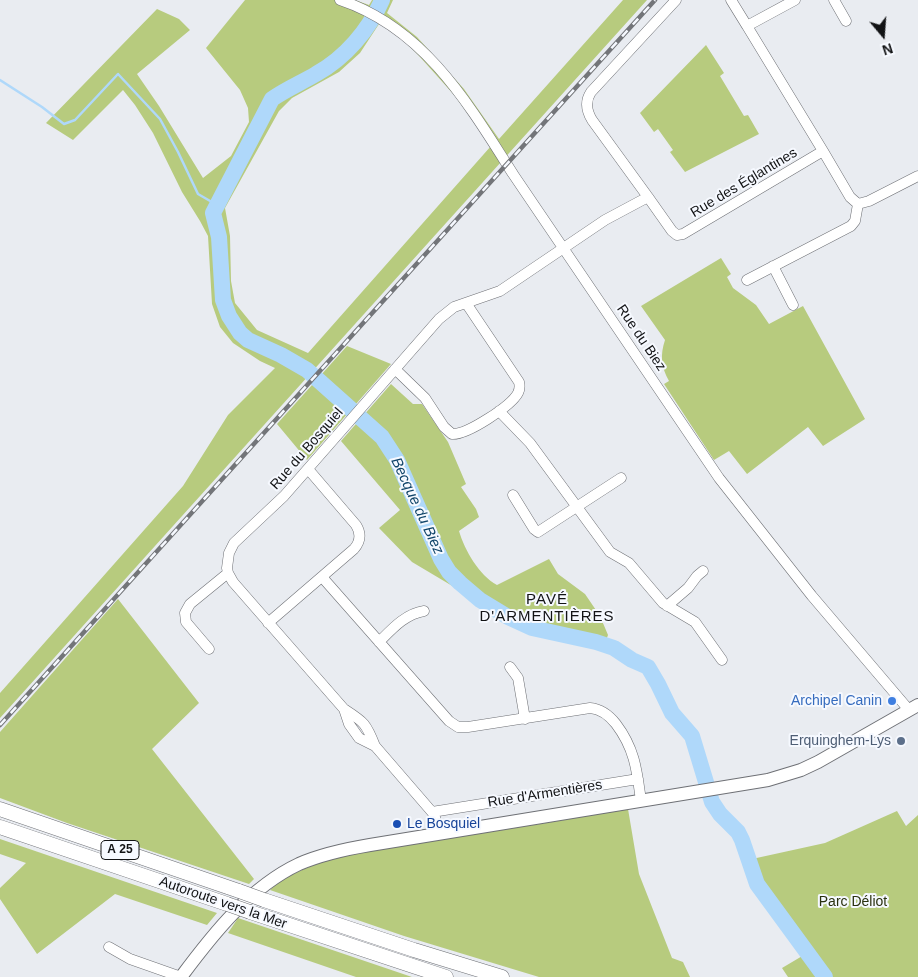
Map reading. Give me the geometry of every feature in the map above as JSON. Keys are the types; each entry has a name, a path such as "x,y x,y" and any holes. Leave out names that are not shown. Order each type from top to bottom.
{"highway":[{"name":"A 25","path":"0,809 264,900 502,977"},
{"name":"Autoroute vers la Mer","path":"0,827 446,977"}],"main road":[{"name":"Rue d'Armentières","path":"181,977 199,952 256,893 277,877 298,865 328,854 437,830 477,828 640,798 707,787 768,780 801,770 830,756 911,706 918,696"}],"street":[{"name":"Rue du Biez","path":"340,0 368,10 403,33 435,64 463,98 719,478 812,596 911,706"},
{"name":"Rue des Églantines","path":"676,0 591,92 587,102 588,112 592,120 672,231 677,235 683,234 823,151"},
{"path":"731,0 853,201 858,204 869,201 918,176"},
{"path":"746,26 795,0"},
{"path":"834,0 846,21"},
{"path":"564,248 606,220 648,197"},
{"path":"747,280 851,226 855,221 858,204"},
{"name":"Rue du Bosquiel","path":"228,573 228,559 234,543 278,502 444,315 454,307 500,291 564,248"},
{"path":"773,266 793,305"},
{"path":"396,369 425,398 444,427 452,434 459,434 468,430 499,411 516,397 520,386 466,302"},
{"path":"499,411 530,443 610,552 630,563 659,600 695,622 722,660"},
{"path":"268,623 354,549 359,541 360,532 356,525 308,469"},
{"path":"513,494 536,532 543,530 621,478"},
{"path":"667,606 688,588 703,571"},
{"path":"209,649 186,622 185,613 190,604 228,573 233,582 344,709 353,730 359,738 374,746 432,812 437,830"},
{"path":"322,576 448,721 455,726 468,727 583,709 601,711 612,720 627,740 634,756 640,798"},
{"path":"379,642 405,618 414,613 424,611"},
{"path":"510,666 518,678 525,719"},
{"name":"Rue d'Armentières","path":"432,812 638,779"},
{"path":"109,947 130,959 181,977"}],"green space":[{"path":"245,0 355,0 369,5 372,0 393,0 387,13 417,37 464,89 499,139 623,0 647,0 0,718 0,693 183,486 228,415 275,368 260,361 233,343 220,327 212,304 208,236 182,192 153,133 123,90 73,140 46,123 157,9 179,19 190,30 137,74 203,178 231,156 249,122 248,108 240,90 206,48","holes":["379,24 398,34 455,96 491,146 308,353 257,330 235,303 231,281 230,236 225,208 279,111 292,98 339,72 360,53"]},
{"path":"706,45 724,73 720,76 744,116 748,115 759,134 685,172 670,152 673,150 658,129 654,132 640,113"},
{"path":"721,258 731,274 727,277 733,288 756,305 769,324 803,306 865,419 823,446 808,427 747,474 729,451 714,460 664,384 669,381 662,361 665,340 641,306"},
{"path":"347,346 391,364 307,460 277,424"},
{"path":"391,384 413,404 422,404 448,442 466,484 461,487 476,509 479,517 459,531 469,554 479,569 490,581 497,585 549,559 558,574 585,594 600,616 608,635 602,651 537,634 523,628 412,562 379,528 400,510 341,441"},
{"path":"118,599 199,703 152,749 254,879 249,884 67,823 0,798 0,732"},
{"path":"628,809 639,874 672,958 683,962 690,977 539,977 404,936 270,890 288,877 311,866 364,851"},
{"name":"Parc Déliot","path":"897,811 906,826 918,815 918,977 788,977 782,968 809,952 758,878 752,859 825,843"},
{"path":"0,839 217,913 207,925 115,894 37,954 0,899 0,888 26,863 0,854"},
{"path":"238,918 412,977 356,977 228,933"}],"waterway":[{"name":"Becque du Biez","path":"382,0 363,32 337,60 272,99 213,213 219,237 223,300 229,316 240,333 248,340 281,355 307,370 382,437 397,460 441,559 449,572 480,600 508,617 532,628 596,642 614,648 632,660 648,667 672,713 692,736 712,802 720,814 738,832 757,884 825,977"},
{"path":"0,80 42,107 64,124 75,120 118,74 160,119 198,194 217,205"}],"railway":[{"path":"0,725 655,0"}],"place":[{"name":"Archipel Canin","path":"892,701"},
{"name":"Erquinghem-Lys","path":"901,741"},
{"name":"Le Bosquiel","path":"397,824"}],"district":[{"name":"PAVÉ D'ARMENTIÈRES","path":"547,608"}]}
